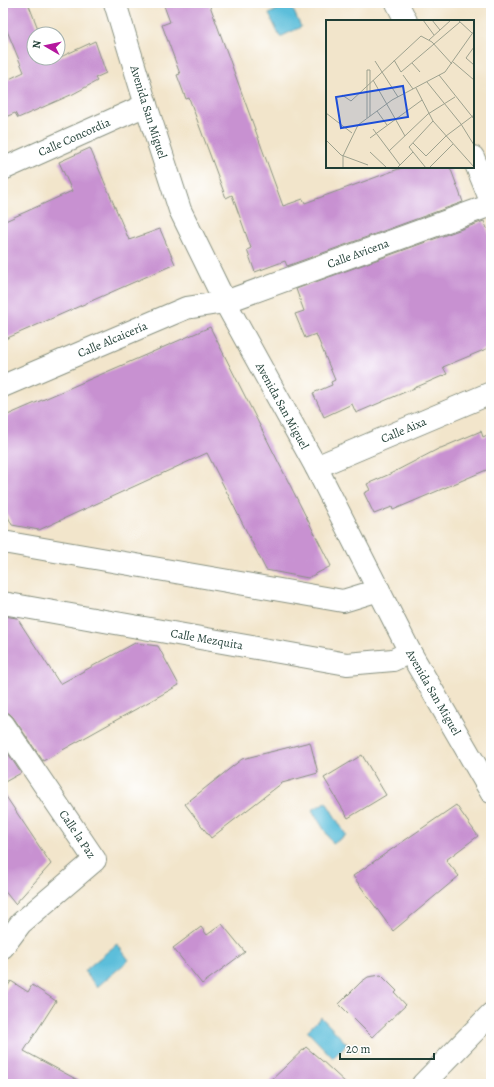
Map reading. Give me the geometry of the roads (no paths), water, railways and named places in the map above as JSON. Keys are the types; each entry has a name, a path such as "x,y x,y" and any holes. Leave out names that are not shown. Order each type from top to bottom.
{"street":[{"name":"Avenida San Miguel","path":"115,3 180,210 225,302 316,467 410,652 491,792"},
{"path":"397,3 406,20"},
{"name":"Calle Concordia","path":"3,169 146,105"},
{"path":"474,159 491,201"},
{"name":"Calle Avicena","path":"225,302 491,204"},
{"name":"Calle Alcaicería","path":"3,386 186,308 225,302"},
{"name":"Calle Aixa","path":"316,467 491,393"},
{"path":"3,542 343,601 379,590"},
{"name":"Calle Mezquita","path":"3,603 347,664 393,660 410,652"},
{"name":"Calle la Paz","path":"3,724 95,860 21,923 3,947"},
{"path":"423,1084 491,1014"}],"water":[{"path":"290,3 301,27 280,37 269,14"},
{"path":"326,802 346,835 333,844 312,810"},
{"path":"117,944 129,960 97,987 84,971"},
{"path":"321,1017 347,1044 333,1058 307,1031"}]}
